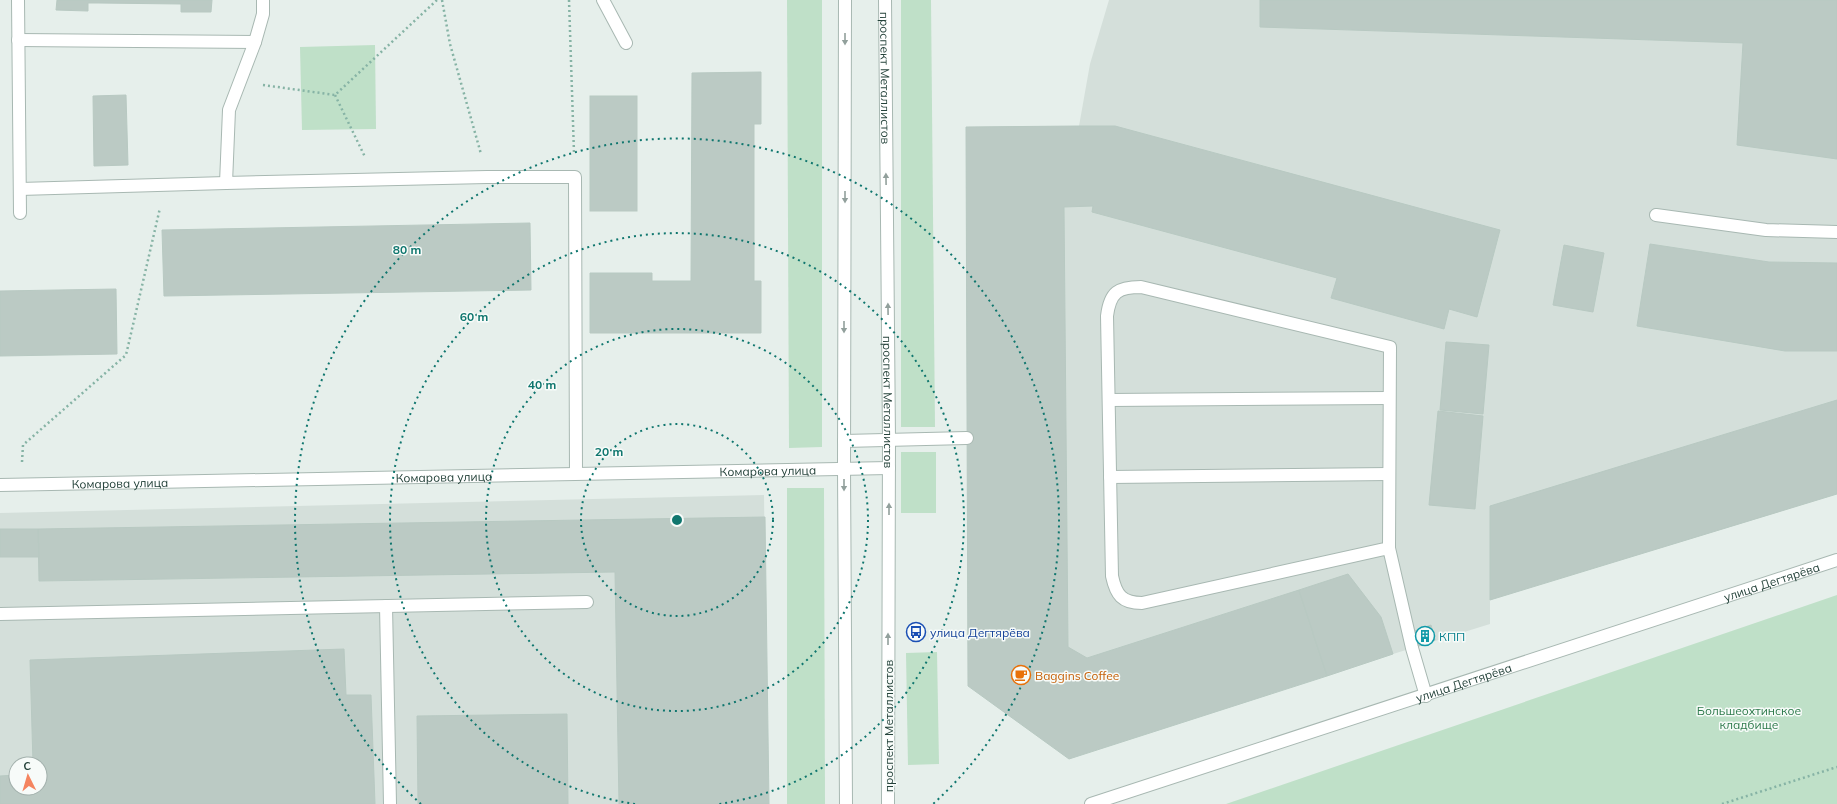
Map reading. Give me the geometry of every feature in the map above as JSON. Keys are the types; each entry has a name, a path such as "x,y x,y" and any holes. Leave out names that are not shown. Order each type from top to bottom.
{"street":[{"path":"18,0 20,213"},
{"path":"226,183 229,110 255,42 263,14 263,0"},
{"path":"603,0 626,43"},
{"path":"845,0 844,469 846,804"},
{"name":"проспект Металлистов","path":"885,0 889,440 888,804"},
{"path":"18,40 255,42"},
{"path":"20,189 376,179 575,177 576,473"},
{"path":"1656,215 1766,230 1837,232"},
{"path":"1389,548 1142,603 1130,603 1121,598 1114,588 1112,576 1107,316 1108,302 1116,292 1127,287 1141,287 1390,347 1389,548 1412,648 1426,696"},
{"path":"1109,400 1389,398"},
{"path":"844,441 967,438"},
{"name":"Комарова улица","path":"0,485 889,468"},
{"path":"1110,477 1389,474"},
{"name":"улица Дегтярёва","path":"1091,804 1426,696 1837,560"},
{"path":"0,614 587,602"},
{"path":"386,606 390,804"}],"path":[{"path":"335,95 437,0"},
{"path":"442,0 450,44 487,177"},
{"path":"570,0 575,177"},
{"path":"240,82 335,95"},
{"path":"335,95 376,179"},
{"path":"20,485 23,445 126,355 166,185"},
{"path":"1722,804 1837,767"}],"shaded area":[{"path":"1109,0 1837,0 1837,494 1490,600 1490,624 1393,654 968,686 966,127 1079,126 1090,64"},
{"path":"764,495 768,804 0,804 0,513"}],"green space":[{"path":"787,0 822,0 822,447 789,448"},
{"path":"901,0 931,0 935,427 901,427"},
{"path":"375,45 376,129 302,130 300,47"},
{"path":"901,452 936,452 936,513 901,513"},
{"path":"787,488 824,488 825,804 787,804"},
{"name":"Большеохтинское кладбище","path":"1837,595 1837,804 1226,804"},
{"path":"937,652 939,764 908,765 906,653"}],"building":[{"path":"57,0 212,0 211,12 181,12 181,4 88,3 88,11 56,10"},
{"path":"1260,0 1837,0 1837,159 1737,145 1743,43 1260,27"},
{"path":"761,72 761,124 754,124 754,281 761,281 761,333 590,333 590,273 652,273 652,281 691,281 692,73"},
{"path":"126,95 128,165 94,166 93,96"},
{"path":"590,96 637,96 637,211 590,211"},
{"path":"1115,126 1500,230 1477,317 1449,309 1444,329 1331,298 1337,278 1092,212 1093,206 1064,207 1068,647 1087,658 1299,590 1327,676 1069,759 968,686 966,127"},
{"path":"530,223 531,290 164,296 162,230"},
{"path":"1650,244 1769,262 1837,263 1837,351 1785,351 1637,326"},
{"path":"1564,245 1604,253 1593,312 1553,305"},
{"path":"116,289 117,354 0,356 0,291"},
{"path":"1446,342 1489,345 1483,414 1440,410"},
{"path":"1837,400 1837,494 1490,600 1490,506"},
{"path":"1438,411 1483,416 1475,509 1429,505"},
{"path":"765,517 769,804 619,804 615,572 39,581 38,529"},
{"path":"0,529 38,529 39,557 0,557"},
{"path":"1348,574 1381,617 1393,654 1327,676 1299,590"},
{"name":"КПП","path":"1431,625 1435,640 1419,646 1414,631"},
{"path":"344,649 346,695 371,695 375,804 0,804 0,776 8,776 8,796 48,796 48,756 33,756 30,660"},
{"path":"567,714 568,804 418,804 417,716"}],"place":[{"name":"улица Дегтярёва","path":"916,632"},
{"name":"КПП","path":"1425,636"},
{"name":"Baggins Coffee","path":"1021,675"}]}
